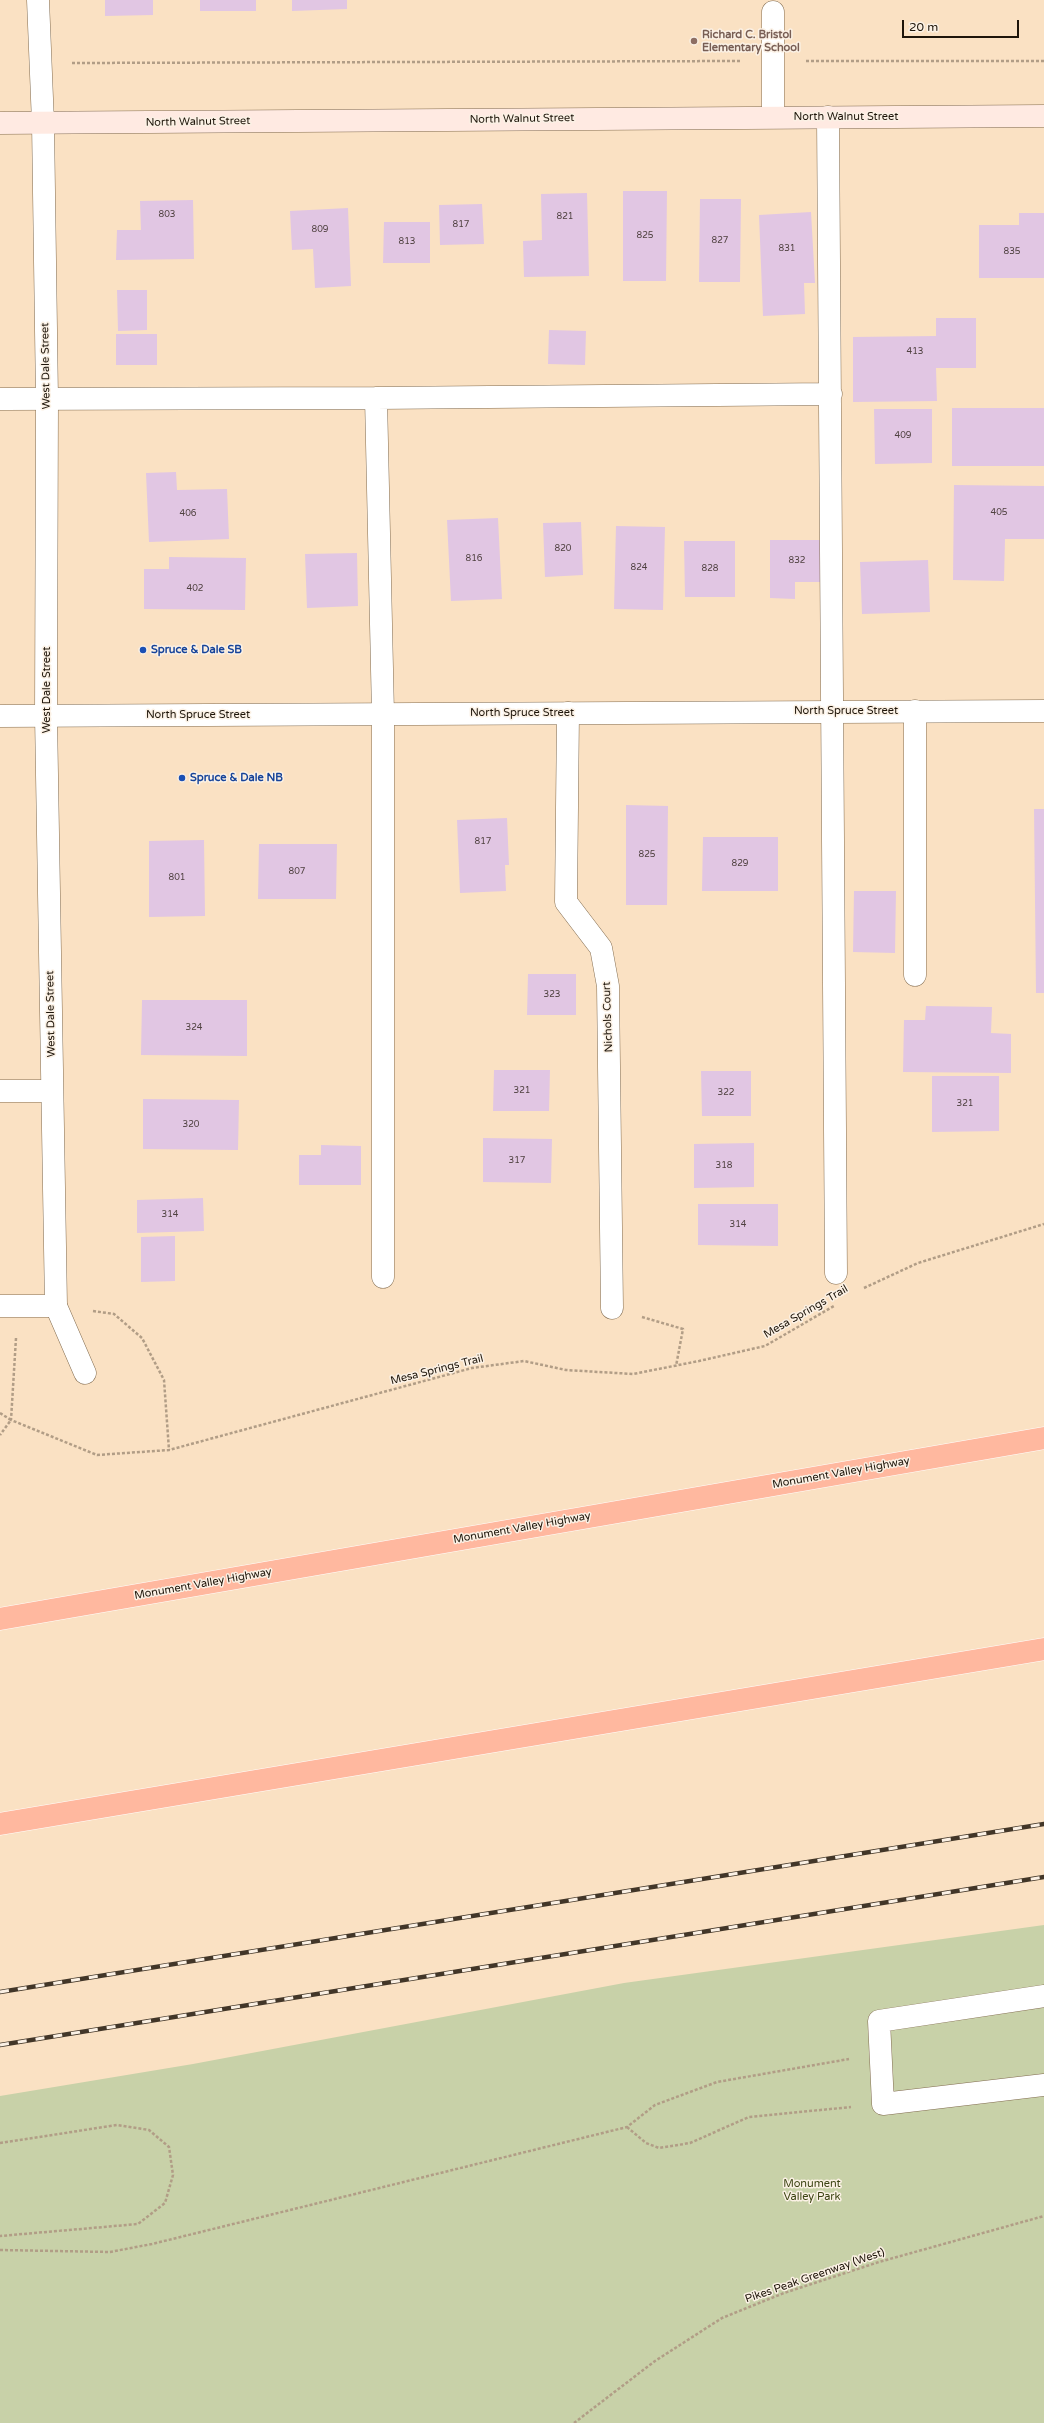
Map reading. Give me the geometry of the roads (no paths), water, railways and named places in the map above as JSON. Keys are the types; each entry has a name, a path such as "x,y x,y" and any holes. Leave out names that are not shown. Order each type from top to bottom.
{"highway":[{"path":"955,1453 1044,1428"},
{"name":"Monument Valley Highway","path":"0,1619 1044,1438"},
{"path":"0,1824 1044,1649"}],"main road":[{"name":"North Walnut Street","path":"0,123 1044,116"}],"street":[{"name":"West Dale Street","path":"38,0 43,123 47,398 46,716 56,1306 85,1373"},
{"path":"773,12 773,117"},
{"path":"828,117 836,1274"},
{"path":"0,399 376,398 831,394"},
{"path":"376,398 383,714 383,1277"},
{"path":"915,711 915,975"},
{"name":"North Spruce Street","path":"0,716 1044,711"},
{"name":"Nichols Court","path":"568,713 566,902 601,948 608,986 612,1308"},
{"path":"0,1091 52,1091"},
{"path":"0,1306 56,1306"},
{"path":"1044,1996 878,2021 883,2104 1044,2085"}],"railway":[{"path":"0,1992 1044,1824"},
{"path":"0,2045 1044,1877"}],"place":[{"name":"Richard C. Bristol Elementary School","path":"694,41"},
{"name":"Spruce & Dale SB","path":"143,650"},
{"name":"Spruce & Dale NB","path":"182,778"}],"park label":[{"name":"Monument Valley Park","path":"812,2190"}]}
